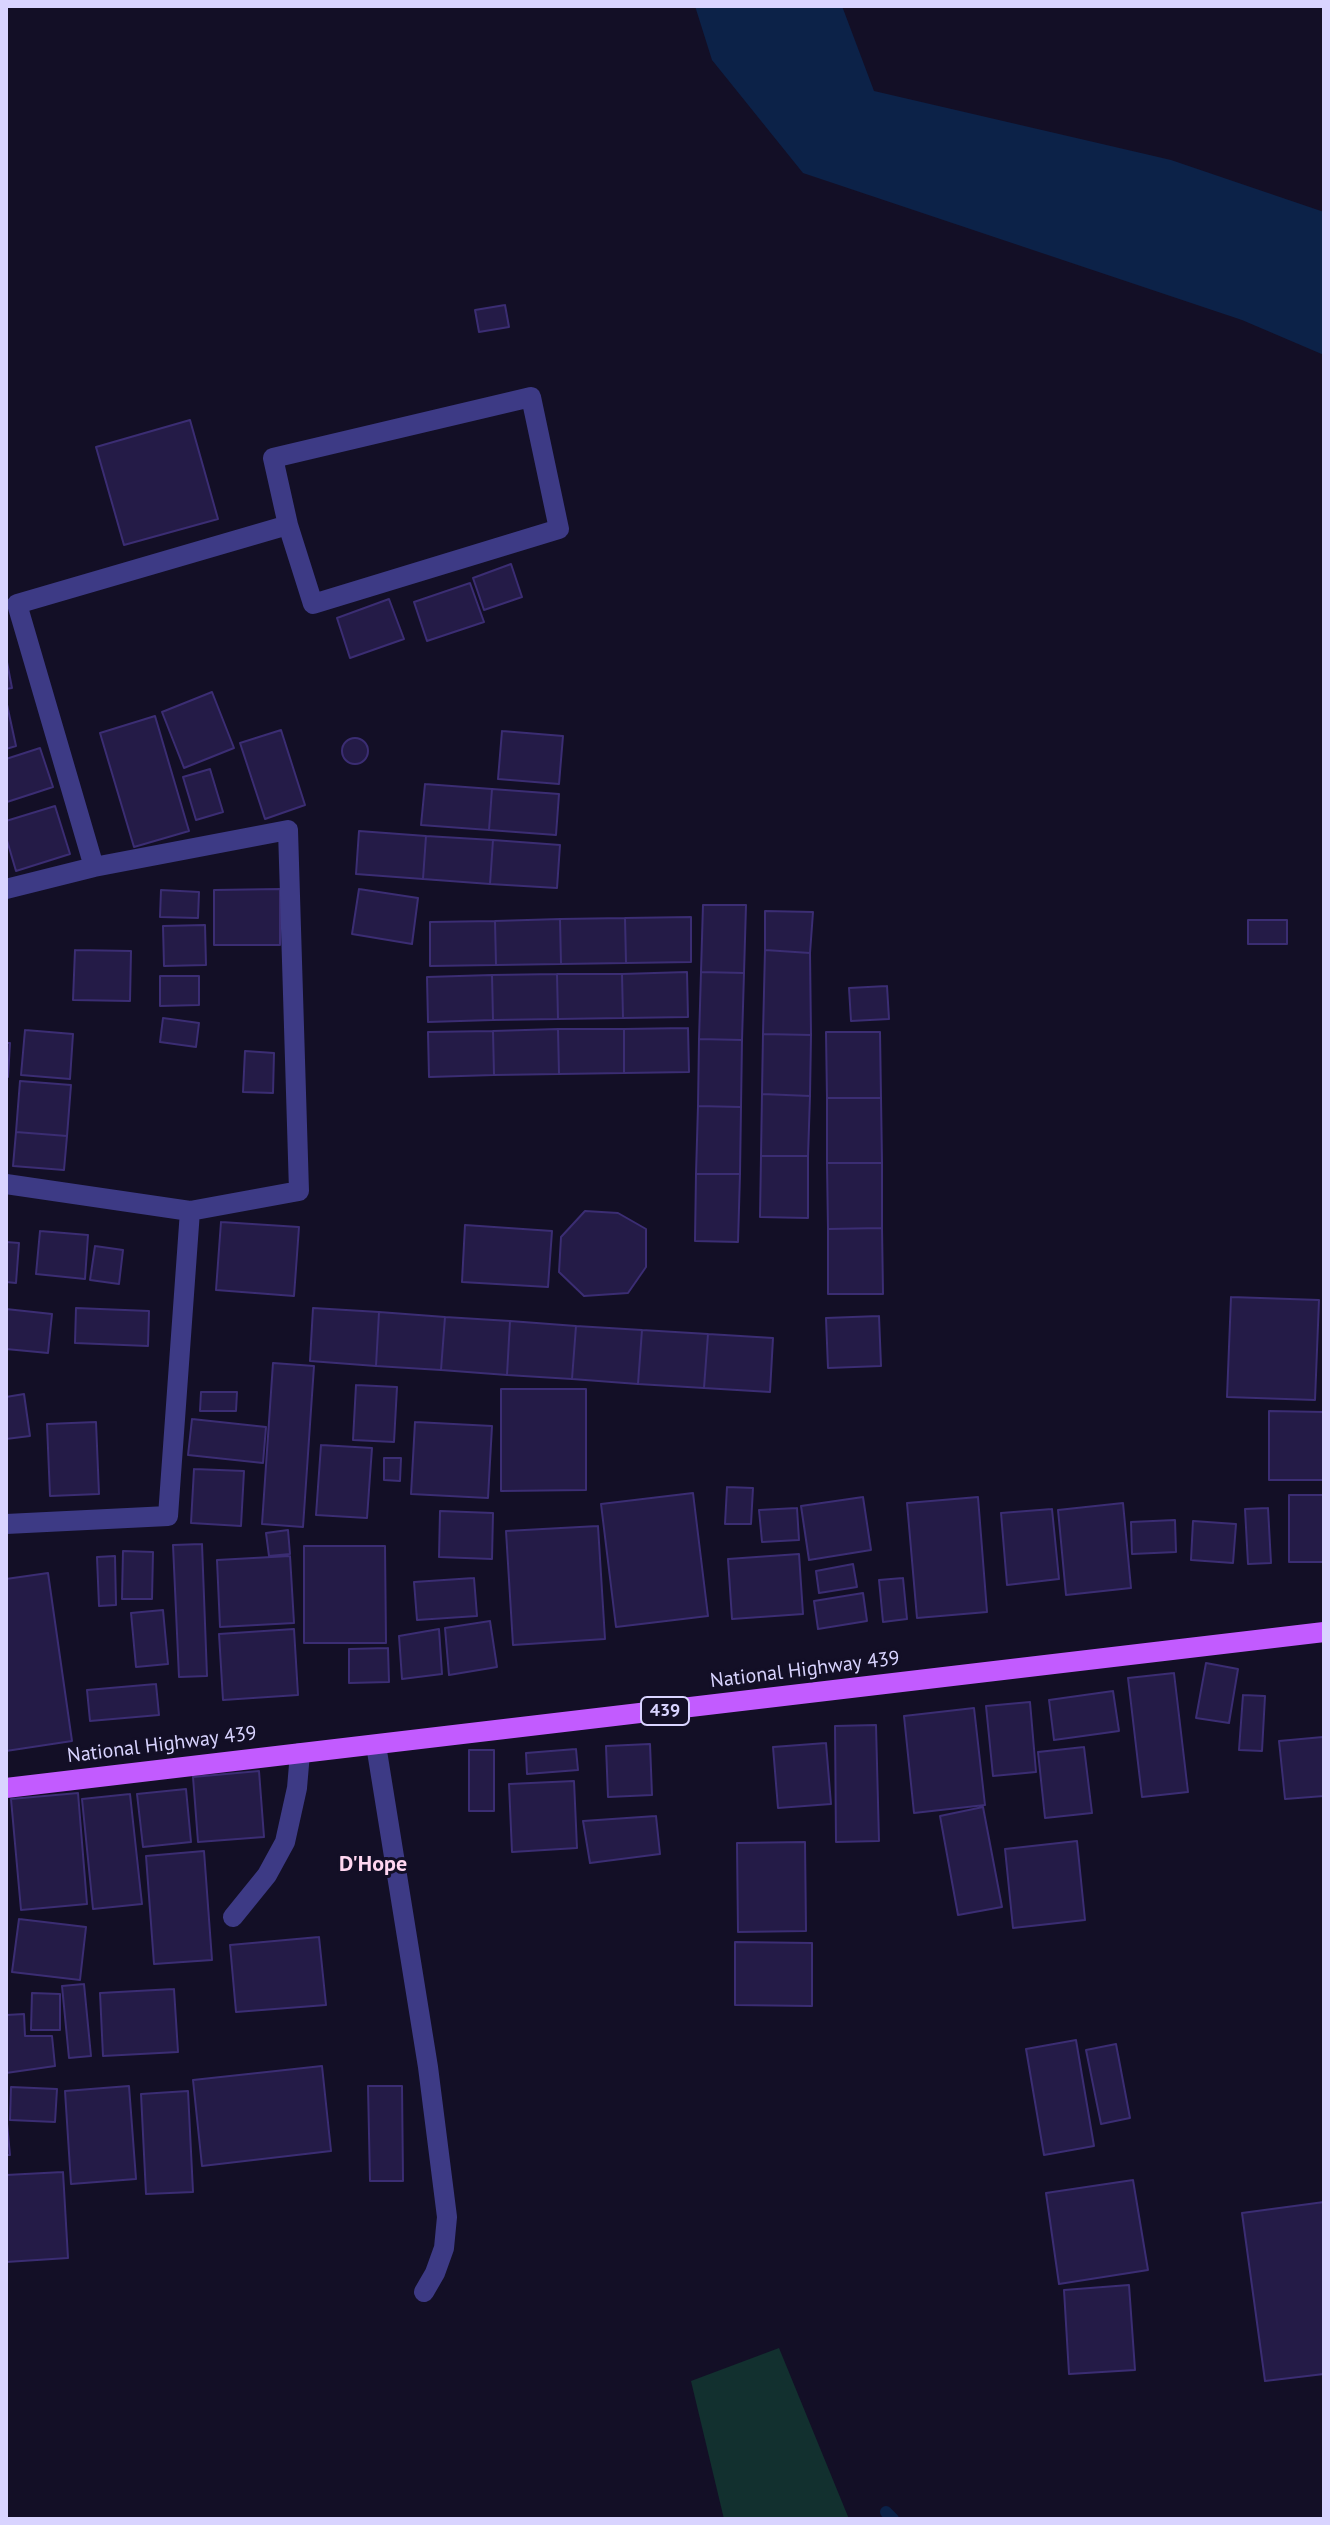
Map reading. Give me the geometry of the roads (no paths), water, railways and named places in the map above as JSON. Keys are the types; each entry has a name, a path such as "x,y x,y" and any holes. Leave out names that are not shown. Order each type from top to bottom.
{"main road":[{"name":"National Highway 439","path":"6,1788 1324,1632"}],"street":[{"path":"531,397 559,529 313,604 288,525 273,458 531,397"},
{"path":"94,867 17,604 288,525"},
{"path":"6,889 94,867 288,830 299,1191 190,1211 6,1184"},
{"path":"6,1524 168,1516 190,1211"},
{"path":"376,1745 428,2067 447,2217 444,2248 424,2292"},
{"path":"233,1917 267,1875 285,1842 297,1788 300,1753"}],"water":[{"path":"695,6 842,6 874,91 1171,160 1324,212 1324,355 1242,320 803,173 712,60"}],"waterway":[{"path":"886,2512 893,2519"}],"district":[{"name":"D'Hope","path":"373,1865"}]}
